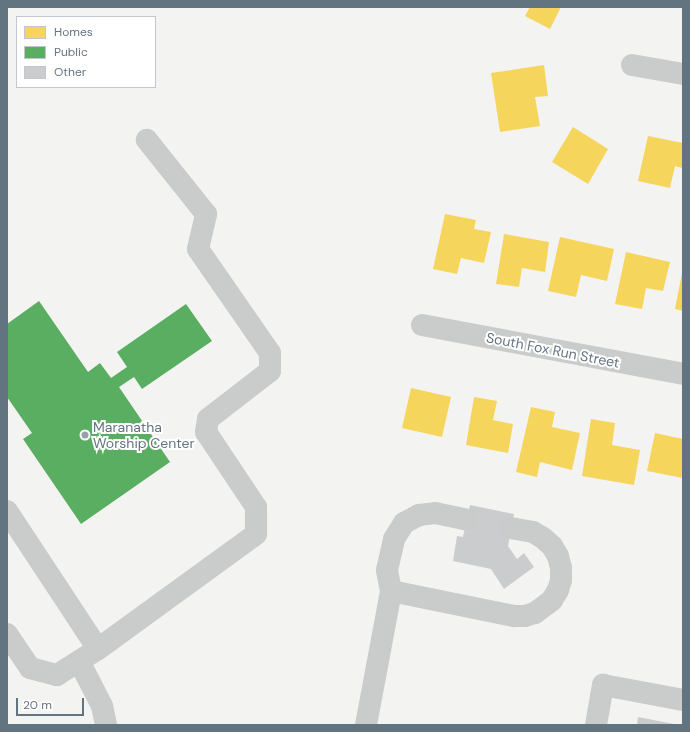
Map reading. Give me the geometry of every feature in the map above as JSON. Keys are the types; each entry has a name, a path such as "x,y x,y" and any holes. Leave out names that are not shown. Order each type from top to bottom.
{"street":[{"path":"632,64 683,74"},
{"path":"7,634 30,668 56,675 98,649 256,534 256,507 206,432 208,418 270,371 270,353 198,249 206,214 147,140"},
{"name":"South Fox Run Street","path":"422,325 683,374"},
{"path":"7,511 98,649"},
{"path":"366,725 391,591 387,570 394,539 404,523 412,518 427,513 467,520"},
{"path":"391,591 514,616 525,616 535,613 552,600 558,590 561,580 561,568 558,556 552,546 533,532 511,528"},
{"path":"78,661 102,706 106,725"},
{"path":"596,725 603,685 683,700"}],"building: Homes":[{"path":"530,7 561,7 550,29 525,16"},
{"path":"544,65 548,96 535,97 540,126 500,132 491,73"},
{"path":"573,127 608,149 588,184 552,162"},
{"path":"648,136 683,143 682,168 675,166 670,188 638,181"},
{"path":"445,214 476,220 474,229 491,232 484,263 461,258 457,274 433,269"},
{"path":"504,234 549,242 545,272 522,268 519,287 496,284"},
{"path":"560,237 614,249 607,281 581,275 576,297 548,291"},
{"path":"626,252 670,262 663,291 646,288 642,309 615,304"},
{"path":"683,273 683,311 675,309"},
{"path":"411,388 451,397 442,437 402,428"},
{"path":"474,397 497,401 493,420 513,424 508,453 466,445"},
{"path":"531,407 555,412 552,427 580,433 572,470 540,462 537,477 516,472"},
{"path":"591,419 615,423 612,445 640,450 634,485 582,476"},
{"path":"655,433 683,439 683,478 647,471"}],"building: Public":[{"path":"39,301 88,372 100,363 111,378 127,367 117,352 186,304 212,341 142,389 134,377 119,387 170,462 81,524 23,439 32,433 7,397 7,324"}],"building: Other":[{"path":"470,505 514,514 508,546 517,559 524,553 534,567 504,589 491,569 453,561 457,536 463,537"},
{"path":"638,717 674,724 674,725 637,725"}],"place":[{"name":"Maranatha Worship Center","path":"85,435"}]}
